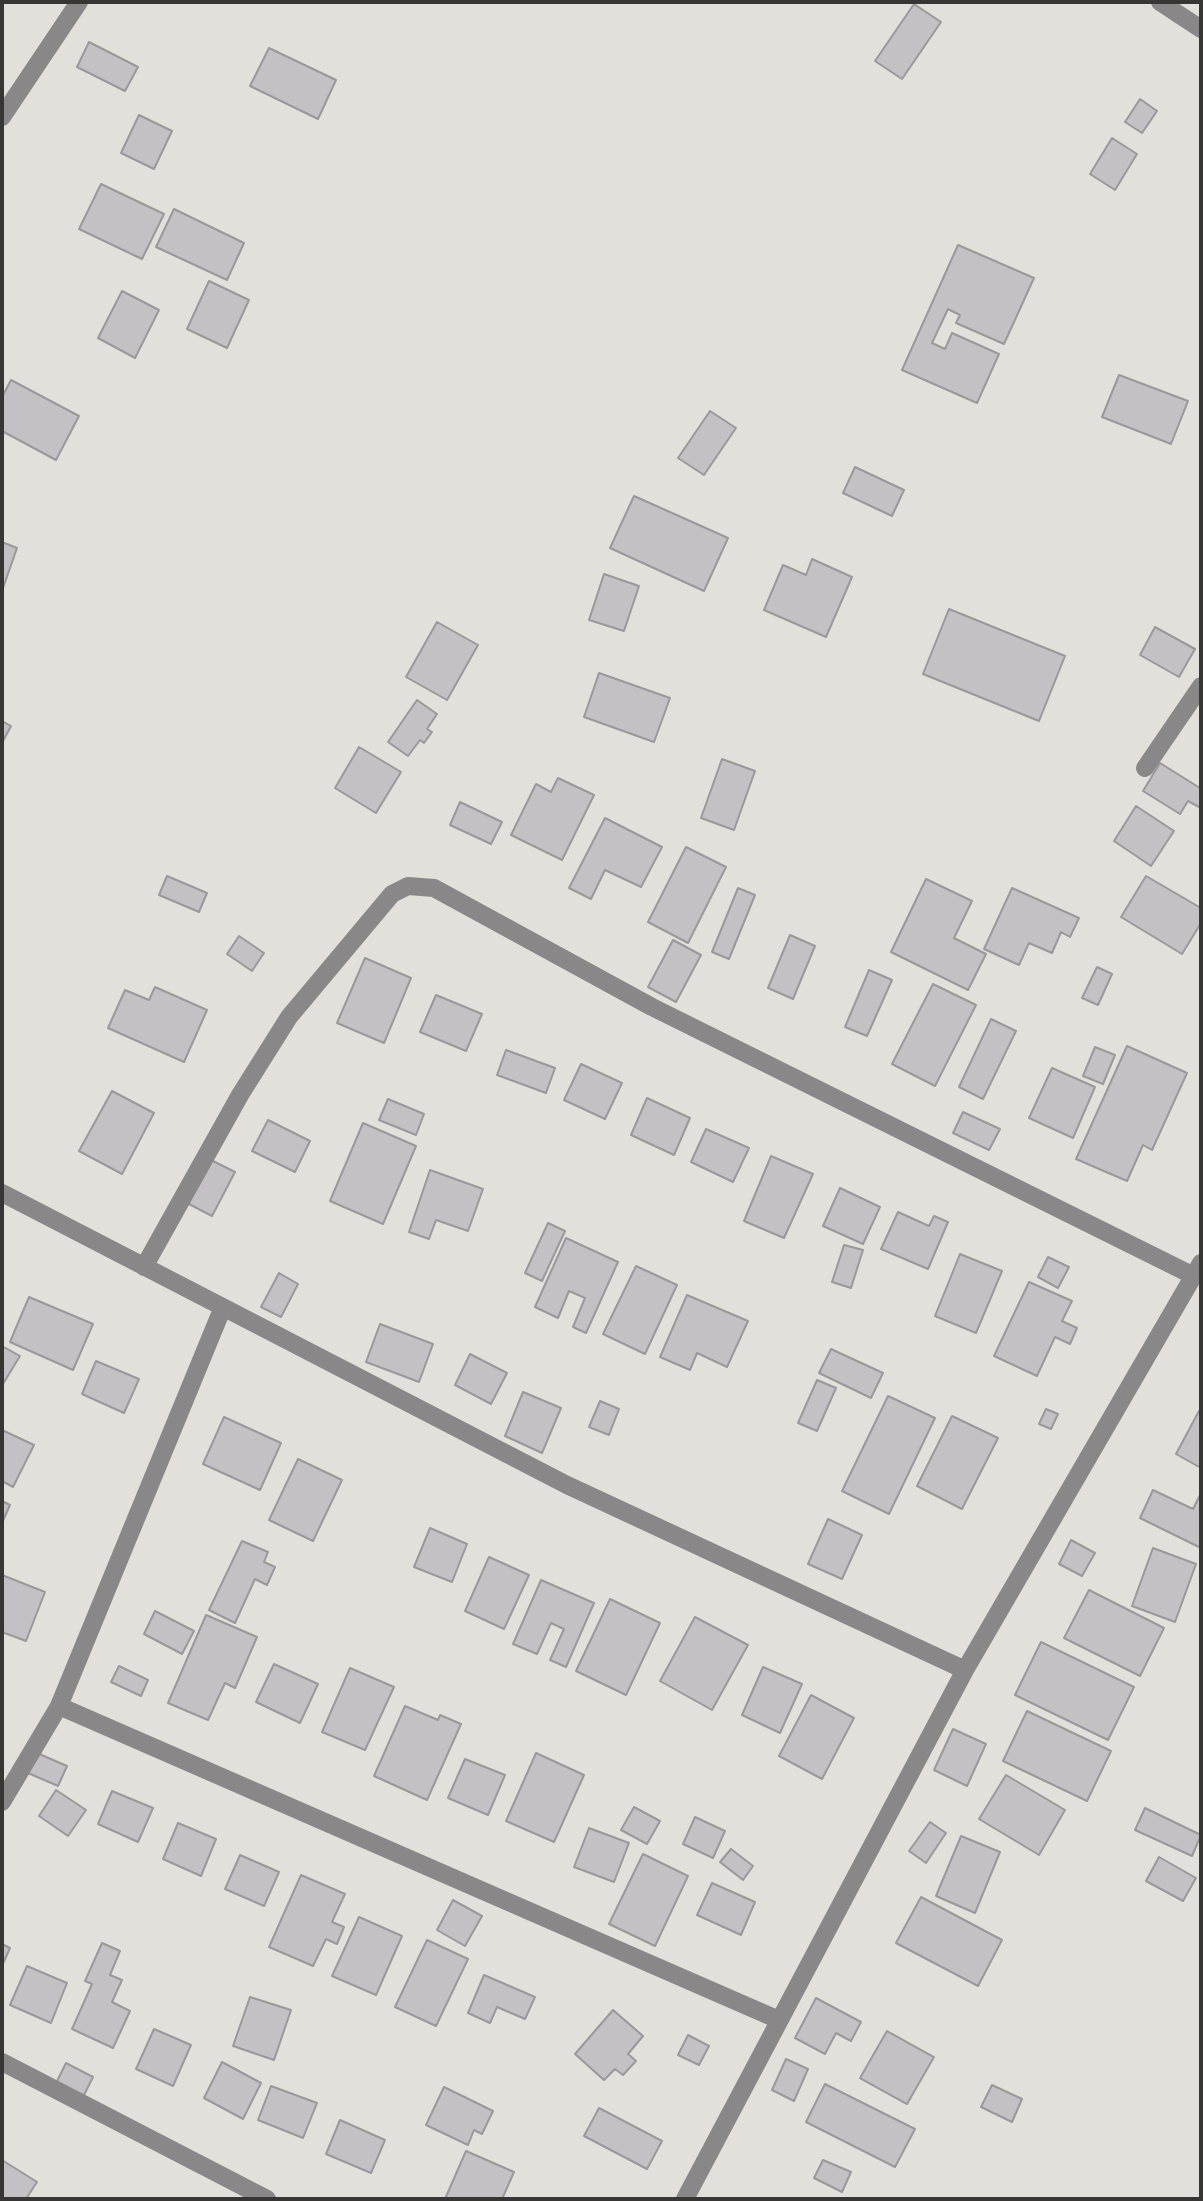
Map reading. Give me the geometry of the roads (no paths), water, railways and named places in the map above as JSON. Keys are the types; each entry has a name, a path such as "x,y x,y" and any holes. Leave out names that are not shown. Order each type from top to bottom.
{"street":[{"path":"2,117 79,2"},
{"path":"1160,2 1201,29"},
{"path":"1145,768 1201,686"},
{"path":"144,1267 240,1095 289,1017 392,894 408,886 434,888 652,1007 1198,1269 965,1670 685,2199"},
{"path":"2,1193 567,1485 965,1670"},
{"path":"2,1802 59,1706 223,1307"},
{"path":"59,1706 779,2020"},
{"path":"2,2062 267,2199"}]}
